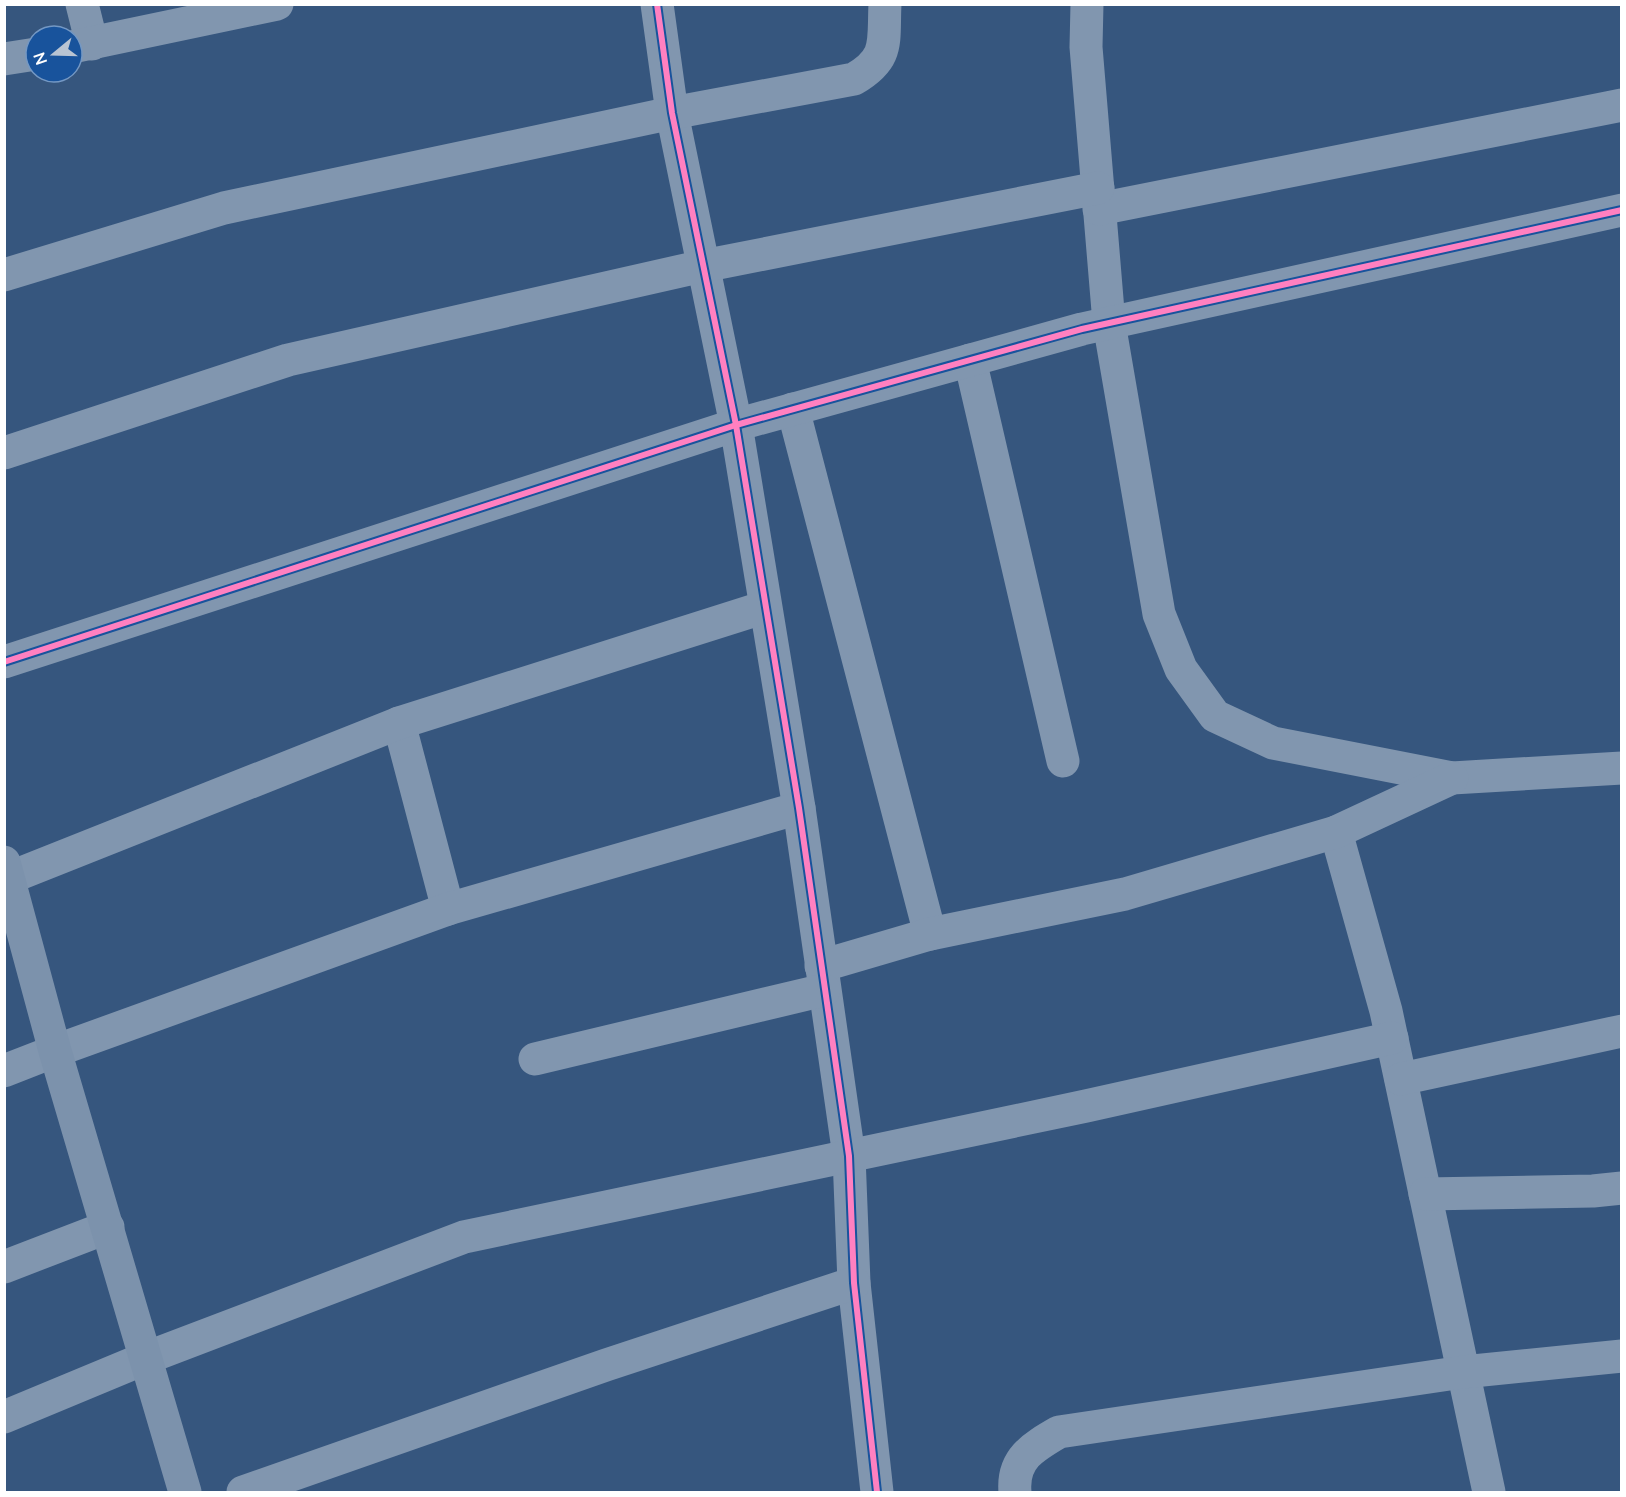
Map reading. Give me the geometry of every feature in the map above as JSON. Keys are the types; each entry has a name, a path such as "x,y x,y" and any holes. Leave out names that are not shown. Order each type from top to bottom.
{"street":[{"path":"82,4 82,24"},
{"path":"84,46 243,8 277,4"},
{"path":"657,4 672,113 736,425 799,808 849,1156 854,1283 875,1492"},
{"path":"4,275 224,208 672,113 854,79 869,70 878,60 882,48 885,4"},
{"path":"1088,4 1086,47 1109,323 1159,614 1181,669 1215,716 1274,743 1452,778 1622,768"},
{"path":"4,59 24,56"},
{"path":"4,453 288,360 703,266 1099,199 1622,105"},
{"path":"4,662 736,425 793,409 1109,323 1622,210"},
{"path":"969,360 1063,761"},
{"path":"793,409 930,934"},
{"path":"185,1492 55,1051 6,873 399,723 765,607"},
{"path":"399,723 448,909"},
{"path":"535,1059 823,978 930,934 1125,894 1336,832 1452,778"},
{"path":"4,1071 448,909 799,808"},
{"path":"1336,832 1386,1011 1489,1492"},
{"path":"1401,1079 1622,1031"},
{"path":"4,1417 146,1358 464,1237 1392,1038"},
{"path":"1425,1194 1593,1191 1622,1188"},
{"path":"4,1267 108,1227"},
{"path":"243,1492 606,1365 854,1283"},
{"path":"1015,1492 1018,1463 1036,1445 1059,1432 1464,1372 1622,1356"}],"cycle path":[{"path":"657,4 672,113 736,425 799,808 849,1156 854,1283 877,1492"},
{"path":"4,662 736,425 1082,329 1622,210"}]}
